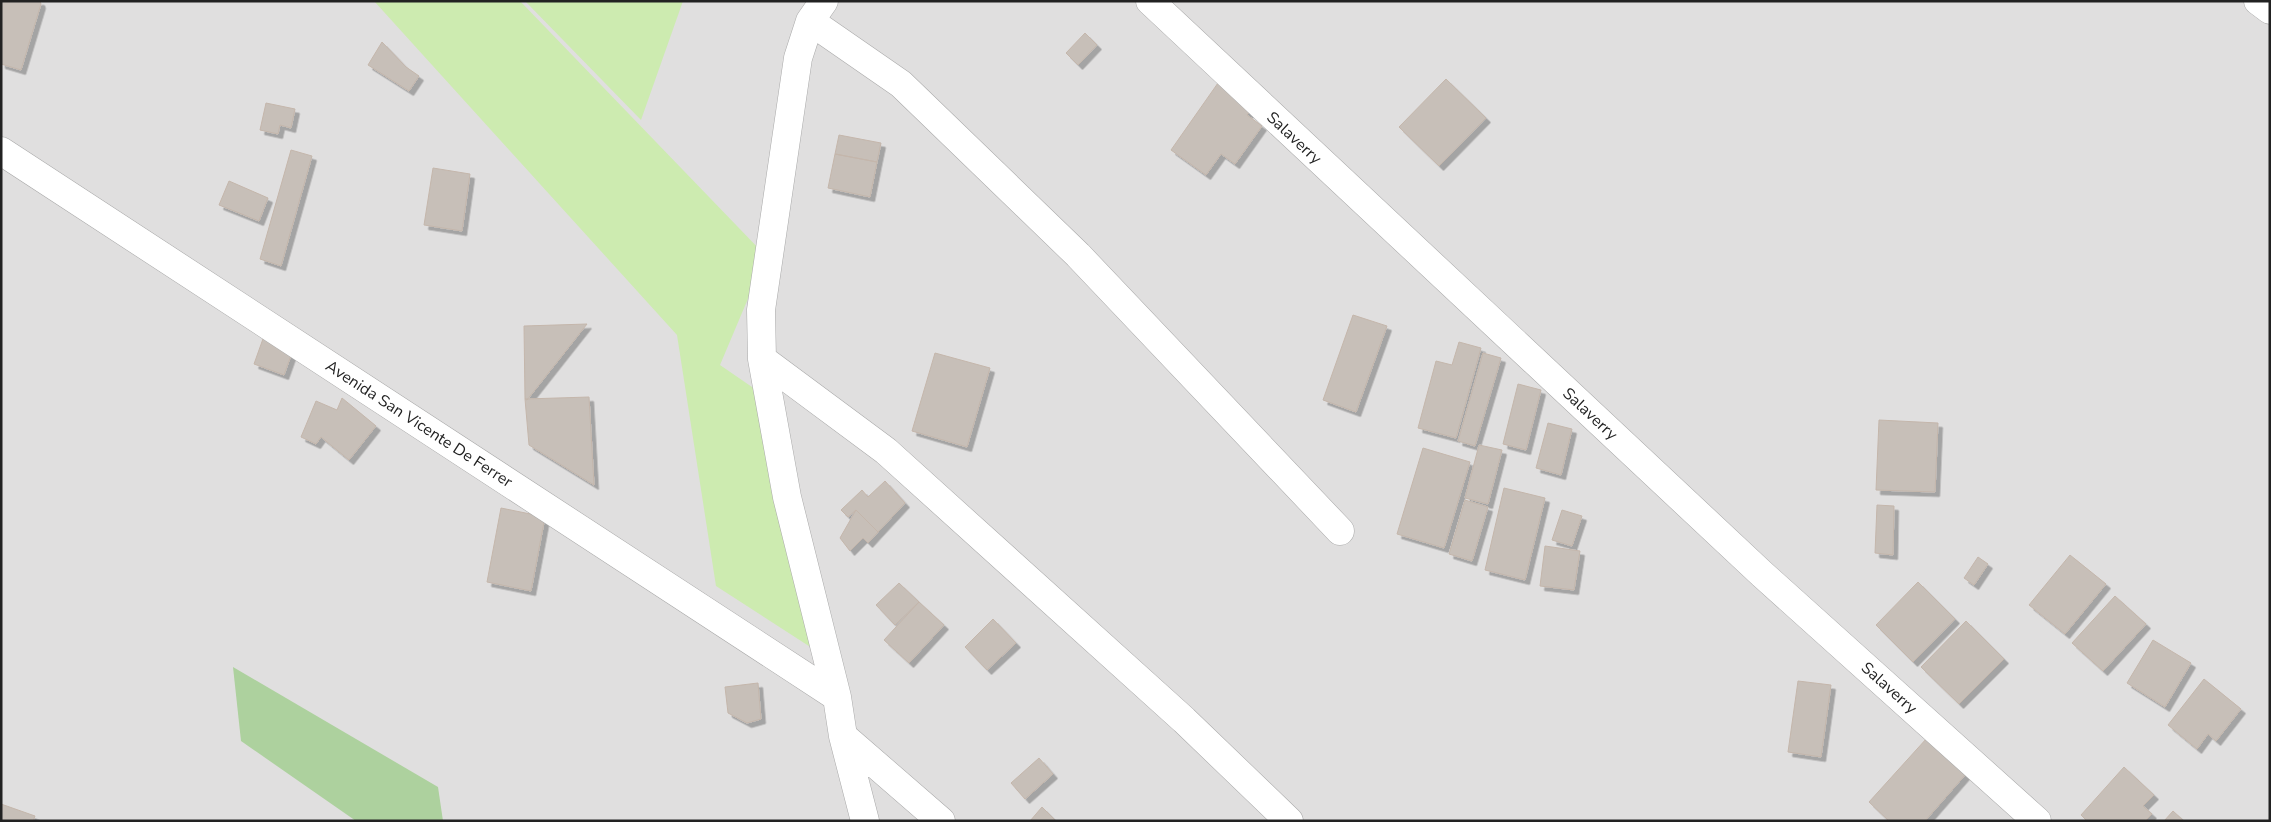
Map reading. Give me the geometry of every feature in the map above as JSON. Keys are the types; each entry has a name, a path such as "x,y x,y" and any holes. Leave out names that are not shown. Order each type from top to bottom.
{"street":[{"name":"Salaverry","path":"1150,1 1762,574 2037,821"},
{"path":"2258,1 2270,10"},
{"path":"865,821 843,736 837,697 787,497 762,359 761,310 798,58 817,11 901,84 1078,255 1340,530"},
{"name":"Avenida San Vicente De Ferrer","path":"1,151 837,697"},
{"path":"762,359 886,451 991,548 1184,720 1290,821"},
{"path":"843,736 941,821"}],"shaded area":[{"path":"1,1 2270,1 2270,821 1,821"}],"green space":[{"path":"374,1 520,1 766,256 720,365 778,405 832,661 716,586 677,335"},
{"path":"525,1 683,1 641,120"},
{"path":"233,667 438,787 443,821 356,821 241,741"}],"building":[{"path":"1,1 40,1 41,4 21,70 1,64"},
{"path":"1085,33 1097,45 1078,65 1066,53"},
{"path":"382,42 406,67 419,76 409,91 368,65"},
{"path":"1446,79 1486,118 1439,166 1399,127"},
{"path":"1218,83 1253,108 1247,115 1262,126 1235,164 1221,154 1206,175 1171,150"},
{"path":"266,103 295,109 291,128 280,125 278,134 260,130"},
{"path":"839,135 881,143 877,162 835,154"},
{"path":"291,150 312,156 281,266 260,259"},
{"path":"835,154 877,162 870,197 828,188"},
{"path":"433,168 470,174 462,231 424,225"},
{"path":"229,181 268,198 259,221 219,205"},
{"path":"1353,315 1387,326 1356,412 1323,400"},
{"path":"587,324 527,400 525,399 524,326"},
{"path":"264,336 294,347 284,375 254,364"},
{"path":"1459,342 1481,348 1456,438 1418,428 1436,361 1452,365"},
{"path":"935,353 990,368 967,447 912,431"},
{"path":"1483,353 1501,358 1475,446 1458,441"},
{"path":"1518,384 1541,390 1526,450 1503,444"},
{"path":"589,397 594,485 529,445 525,399"},
{"path":"342,398 376,426 349,460 321,437 316,444 301,437 316,401 337,410"},
{"path":"1879,420 1938,423 1935,492 1876,490"},
{"path":"1548,423 1572,429 1561,475 1536,468"},
{"path":"1479,445 1502,450 1488,504 1465,498"},
{"path":"1423,448 1470,462 1444,548 1397,534"},
{"path":"885,481 905,503 878,532 856,510 848,517 841,510 862,490 868,497"},
{"path":"1504,488 1545,498 1525,580 1485,570"},
{"path":"1465,500 1488,507 1472,561 1449,554"},
{"path":"1877,505 1894,506 1893,555 1875,553"},
{"path":"501,508 545,517 531,591 487,582"},
{"path":"856,510 878,532 868,543 863,538 850,551 840,538"},
{"path":"1562,510 1582,516 1572,546 1552,540"},
{"path":"1545,546 1580,551 1574,590 1540,586"},
{"path":"2070,555 2106,584 2065,634 2029,605"},
{"path":"1978,557 1988,564 1974,585 1964,578"},
{"path":"1918,582 1955,619 1913,662 1876,625"},
{"path":"899,583 919,602 895,625 876,605"},
{"path":"2115,596 2146,624 2103,671 2072,643"},
{"path":"919,602 944,625 909,663 884,640"},
{"path":"993,619 1016,643 987,670 965,647"},
{"path":"1966,621 2004,659 1959,704 1921,667"},
{"path":"2153,640 2191,663 2165,707 2127,683"},
{"path":"2204,679 2241,709 2216,741 2208,734 2197,749 2168,725"},
{"path":"1798,681 1831,685 1821,757 1788,752"},
{"path":"758,683 761,719 747,723 728,713 725,687"},
{"path":"1927,738 1966,774 1925,821 1889,821 1869,802"},
{"path":"1039,758 1053,774 1025,799 1011,783"},
{"path":"2124,767 2154,795 2143,806 2152,814 2145,821 2087,821 2081,815"},
{"path":"1,804 35,816 33,821 1,821"},
{"path":"1042,807 1056,821 1030,821"},
{"path":"2173,811 2184,821 2164,821"}]}
